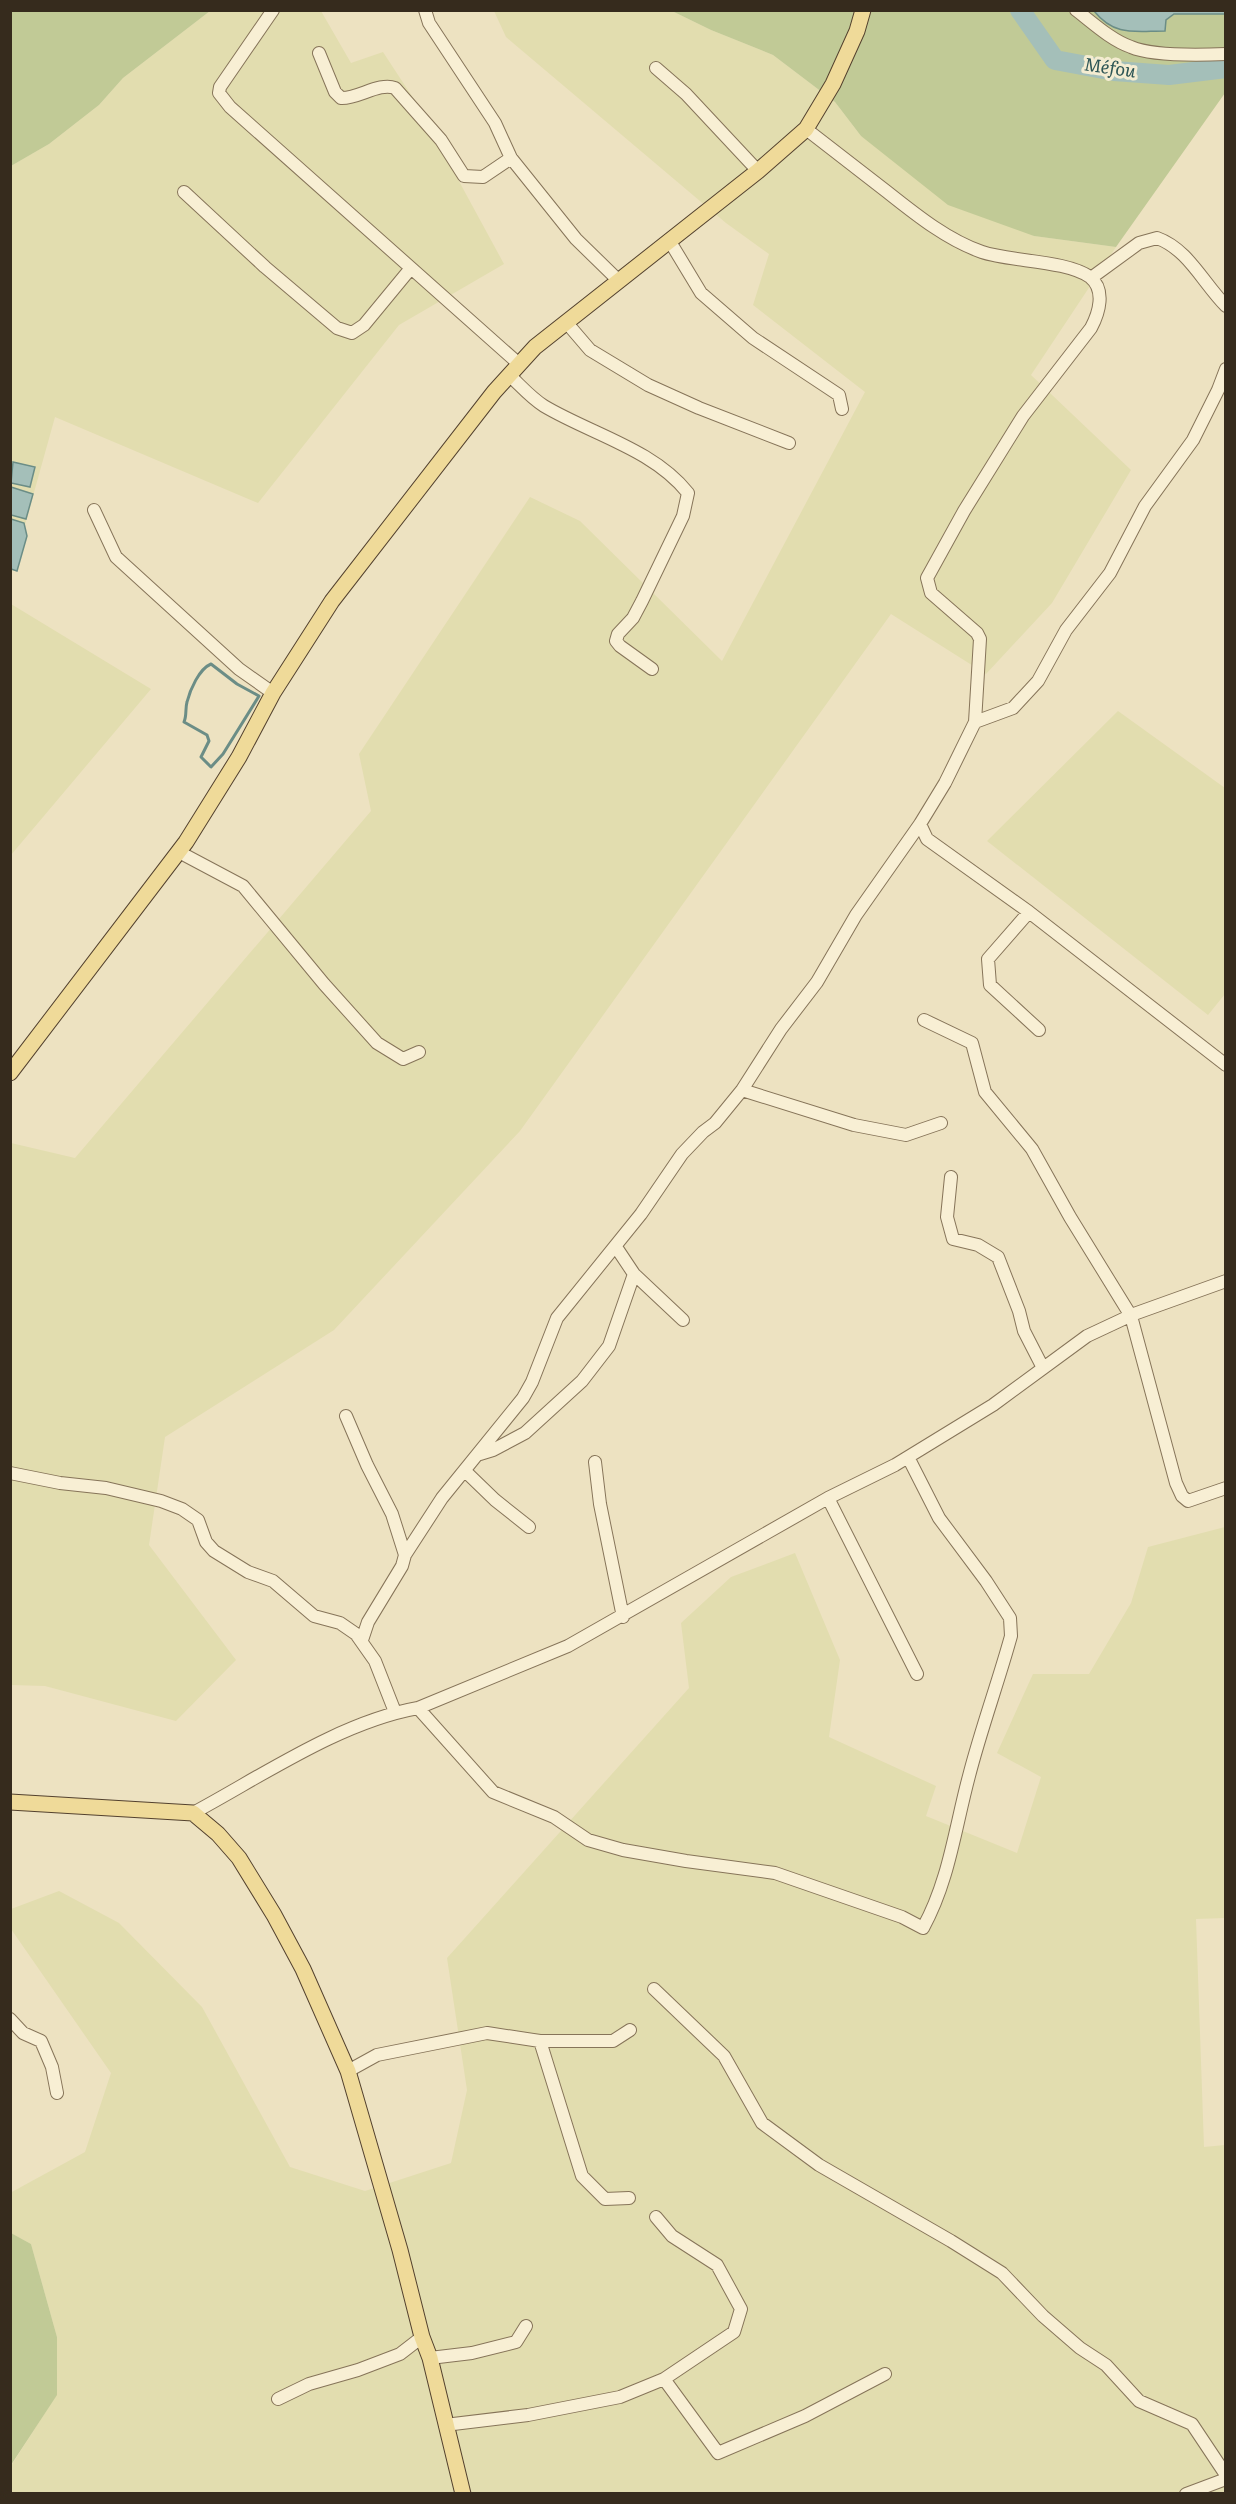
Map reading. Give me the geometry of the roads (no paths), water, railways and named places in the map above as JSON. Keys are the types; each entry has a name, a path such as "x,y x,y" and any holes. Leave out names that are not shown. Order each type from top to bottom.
{"main road":[{"path":"10,1073 179,852 239,757 273,693 332,601 399,512 535,347 758,171 806,129 833,84 863,10"},
{"path":"10,1802 193,1813 218,1833 238,1858 274,1915 322,2008 348,2071 394,2228 422,2337 430,2358 463,2493"}],"street":[{"path":"273,10 220,87 219,93 230,107 411,268 514,370 542,405 648,460 679,482 688,493 683,516 642,601 633,618 618,634 616,640 620,646 652,669"},
{"path":"425,10 429,23 495,123 511,158 576,238 618,280"},
{"path":"1076,10 1107,34 1132,48 1203,55 1226,54"},
{"path":"319,53 335,92 341,98 386,87 395,88 441,140 464,176 483,177 511,158"},
{"path":"656,68 686,94 758,171"},
{"path":"362,1640 368,1622 402,1566 405,1555 442,1498 480,1454 523,1398 532,1382 557,1318 616,1247 682,1154 715,1123 742,1090 787,1021 816,982 866,900 920,824 945,783 975,722 980,639 977,633 931,593 927,578 964,512 1023,417 1098,314 1098,292 1091,278 1077,271 983,252 953,239 913,212 806,129"},
{"path":"183,192 265,267 337,328 352,333 364,325 411,268"},
{"path":"1091,278 1139,243 1157,238 1181,250 1209,290 1226,306"},
{"path":"669,240 701,293 753,338 839,394 842,409"},
{"path":"566,322 590,350 648,385 699,408 789,443"},
{"path":"975,722 1013,708 1038,681 1066,630 1110,573 1145,506 1193,440 1226,369"},
{"path":"94,510 116,557 239,669 273,693"},
{"path":"920,824 927,839 1029,912 1226,1065"},
{"path":"179,852 243,886 324,984 377,1043 403,1059 419,1052"},
{"path":"1029,912 988,959 990,985 1039,1030"},
{"path":"924,1020 972,1043 986,1092 1032,1149 1070,1217 1131,1316 1159,1424 1182,1496 1188,1501 1226,1488"},
{"path":"742,1090 844,1122 906,1135 941,1123"},
{"path":"951,1177 947,1217 953,1239 978,1245 998,1257 1019,1311 1024,1331 1043,1368"},
{"path":"616,1247 634,1274 683,1320"},
{"path":"480,1454 494,1450 525,1433 582,1381 609,1346 634,1274"},
{"path":"193,1813 291,1758 350,1730 395,1712 418,1708 557,1651 623,1617 828,1497 908,1458 993,1405 1078,1341 1131,1316 1226,1281"},
{"path":"346,1416 367,1465 392,1514 405,1555"},
{"path":"418,1708 493,1792 554,1817 588,1840 686,1861 775,1873 902,1917 923,1929 937,1903 955,1842 969,1777 1011,1636 1010,1618 986,1581 939,1518 908,1458"},
{"path":"595,1462 600,1504 623,1617"},
{"path":"465,1471 495,1500 529,1527"},
{"path":"10,1473 60,1483 106,1488 160,1501 182,1509 198,1520 206,1542 214,1551 248,1572 273,1581 314,1616 340,1623 362,1640 375,1661 395,1712"},
{"path":"828,1497 917,1674"},
{"path":"654,1989 724,2056 762,2123 819,2165 1002,2273 1043,2316 1080,2348 1106,2365 1139,2401 1192,2424 1226,2477 1186,2493"},
{"path":"10,2019 23,2033 41,2041 52,2067 57,2093"},
{"path":"348,2071 377,2055 487,2033 540,2041 613,2041 630,2030"},
{"path":"540,2041 582,2176 605,2199 629,2198"},
{"path":"445,2426 528,2415 620,2397 663,2379 734,2332 741,2308 717,2265 672,2236 656,2217"},
{"path":"430,2358 472,2353 516,2342 526,2326"},
{"path":"278,2400 309,2384 358,2370 400,2354 422,2337"},
{"path":"663,2379 718,2453 805,2416 885,2374"}],"water":[{"path":"1225,10 1225,14 1174,14 1166,20 1165,31 1144,32 1118,29 1094,11"},
{"path":"13,462 35,467 30,487 11,483"},
{"path":"11,487 33,494 26,519 11,515"},
{"path":"11,519 24,523 27,536 17,571 11,569"}],"waterway":[{"name":"Méfou","path":"1020,10 1055,60 1114,71 1169,75 1226,68"},
{"path":"211,664 237,684 259,696 223,754 211,767 201,757 209,741 207,735 184,722 187,702 193,686 203,670 211,664"}]}
